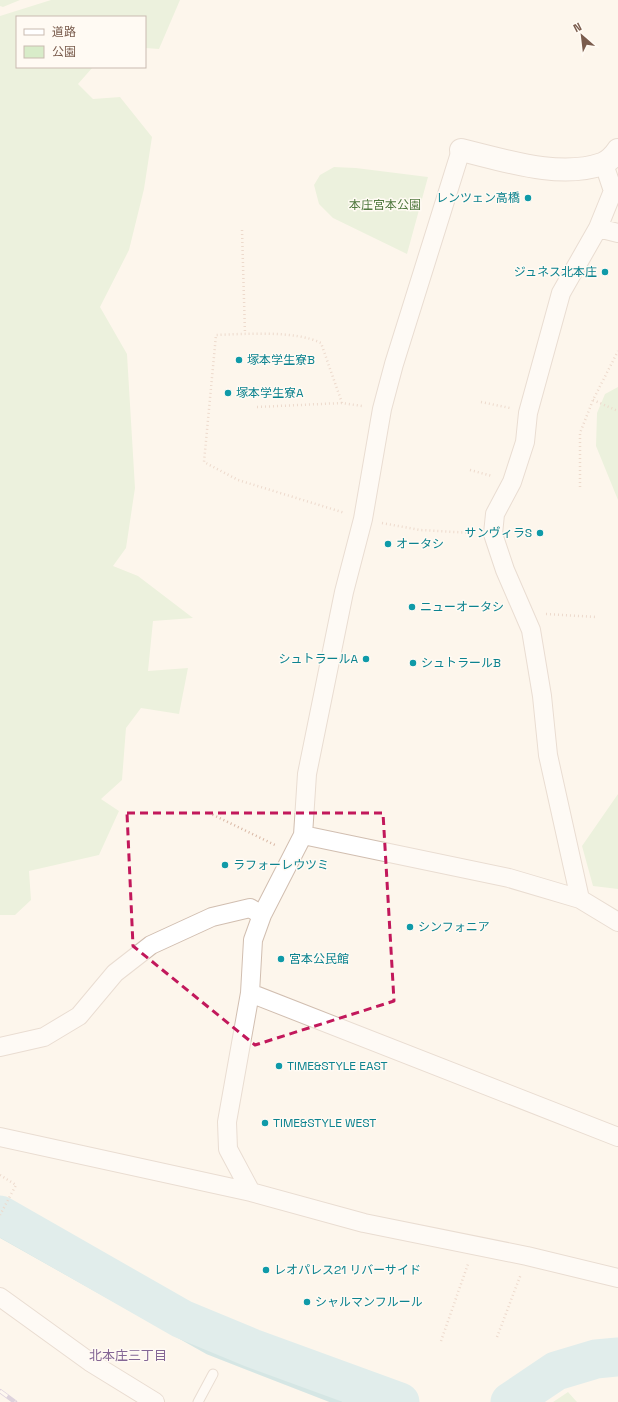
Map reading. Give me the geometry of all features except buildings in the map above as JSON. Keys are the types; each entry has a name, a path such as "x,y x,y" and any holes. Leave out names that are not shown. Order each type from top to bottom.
{"street":[{"path":"251,1192 228,1149 227,1122 250,993 253,940 262,915 303,835 307,774 344,592 363,519 382,409 394,364 461,150 536,168 575,170 611,157 614,191 598,228 562,293 528,413 525,442 512,482 496,514 494,534 505,570 531,630 542,696 548,755 580,899"},
{"path":"598,228 618,233"},
{"path":"303,835 509,878 580,899 618,922"},
{"path":"0,1047 44,1037 79,1016 115,973 151,945 212,917 250,908 262,915"},
{"path":"250,993 618,1136"},
{"path":"0,1137 251,1192 364,1223 527,1256 618,1278"},
{"path":"0,1297 90,1362 155,1402"}],"lane":[{"path":"198,1402 213,1374"}],"path":[{"path":"242,230 245,334"},
{"path":"342,403 321,342 309,337 245,334 216,335 204,462 238,480 363,519 420,530 494,534"},
{"path":"580,487 580,433 592,400 618,351"},
{"path":"592,400 618,411"},
{"path":"481,402 528,413"},
{"path":"257,407 342,403 382,409"},
{"path":"522,612 597,617"},
{"path":"209,813 293,854"},
{"path":"0,1175 16,1185 0,1215"},
{"path":"441,1341 474,1245"},
{"path":"497,1337 527,1256"}],"highlighted area":[{"path":"127,813 383,813 394,1001 255,1045 133,946"}],"green space":[{"path":"0,0 20,0 3,7 0,6"},
{"path":"51,0 180,0 159,49 146,48 146,16 16,16 16,68 92,68 78,84 93,99 120,97 152,137 144,189 129,250 100,307 127,354 135,488 126,548 113,566 138,576 193,618 153,621 148,671 188,668 179,714 141,708 126,728 122,780 101,799 119,811 99,855 29,871 31,900 15,915 0,915 0,16"},
{"name":"本庄宮本公園","path":"334,167 356,168 428,177 407,254 333,218 319,204 314,185 320,175"},
{"path":"618,387 618,500 596,446 597,413 605,394"},
{"path":"618,794 618,889 593,886 582,846"},
{"path":"568,1392 577,1402 553,1402"}],"waterway":[{"path":"0,1215 182,1319 252,1348 400,1402"},
{"path":"0,1234 208,1351 339,1402"},
{"path":"510,1402 556,1371 596,1359 618,1357"}],"railway":[{"path":"0,1391 15,1402"}],"place":[{"name":"レンツェン高橋","path":"528,198"},
{"name":"ジュネス北本庄","path":"605,272"},
{"name":"塚本学生寮B","path":"239,360"},
{"name":"塚本学生寮A","path":"228,393"},
{"name":"サンヴィラS","path":"540,533"},
{"name":"オータシ","path":"388,544"},
{"name":"ニューオータシ","path":"412,607"},
{"name":"シュトラールA","path":"366,659"},
{"name":"シュトラールB","path":"413,663"},
{"name":"ラフォーレウツミ","path":"225,865"},
{"name":"シンフォニア","path":"410,927"},
{"name":"宮本公民館","path":"281,959"},
{"name":"TIME&STYLE EAST","path":"279,1066"},
{"name":"TIME&STYLE WEST","path":"265,1123"},
{"name":"レオパレス21 リバーサイド","path":"266,1270"},
{"name":"シャルマンフルール","path":"307,1302"}],"district":[{"name":"北本庄三丁目","path":"128,1355"}]}
